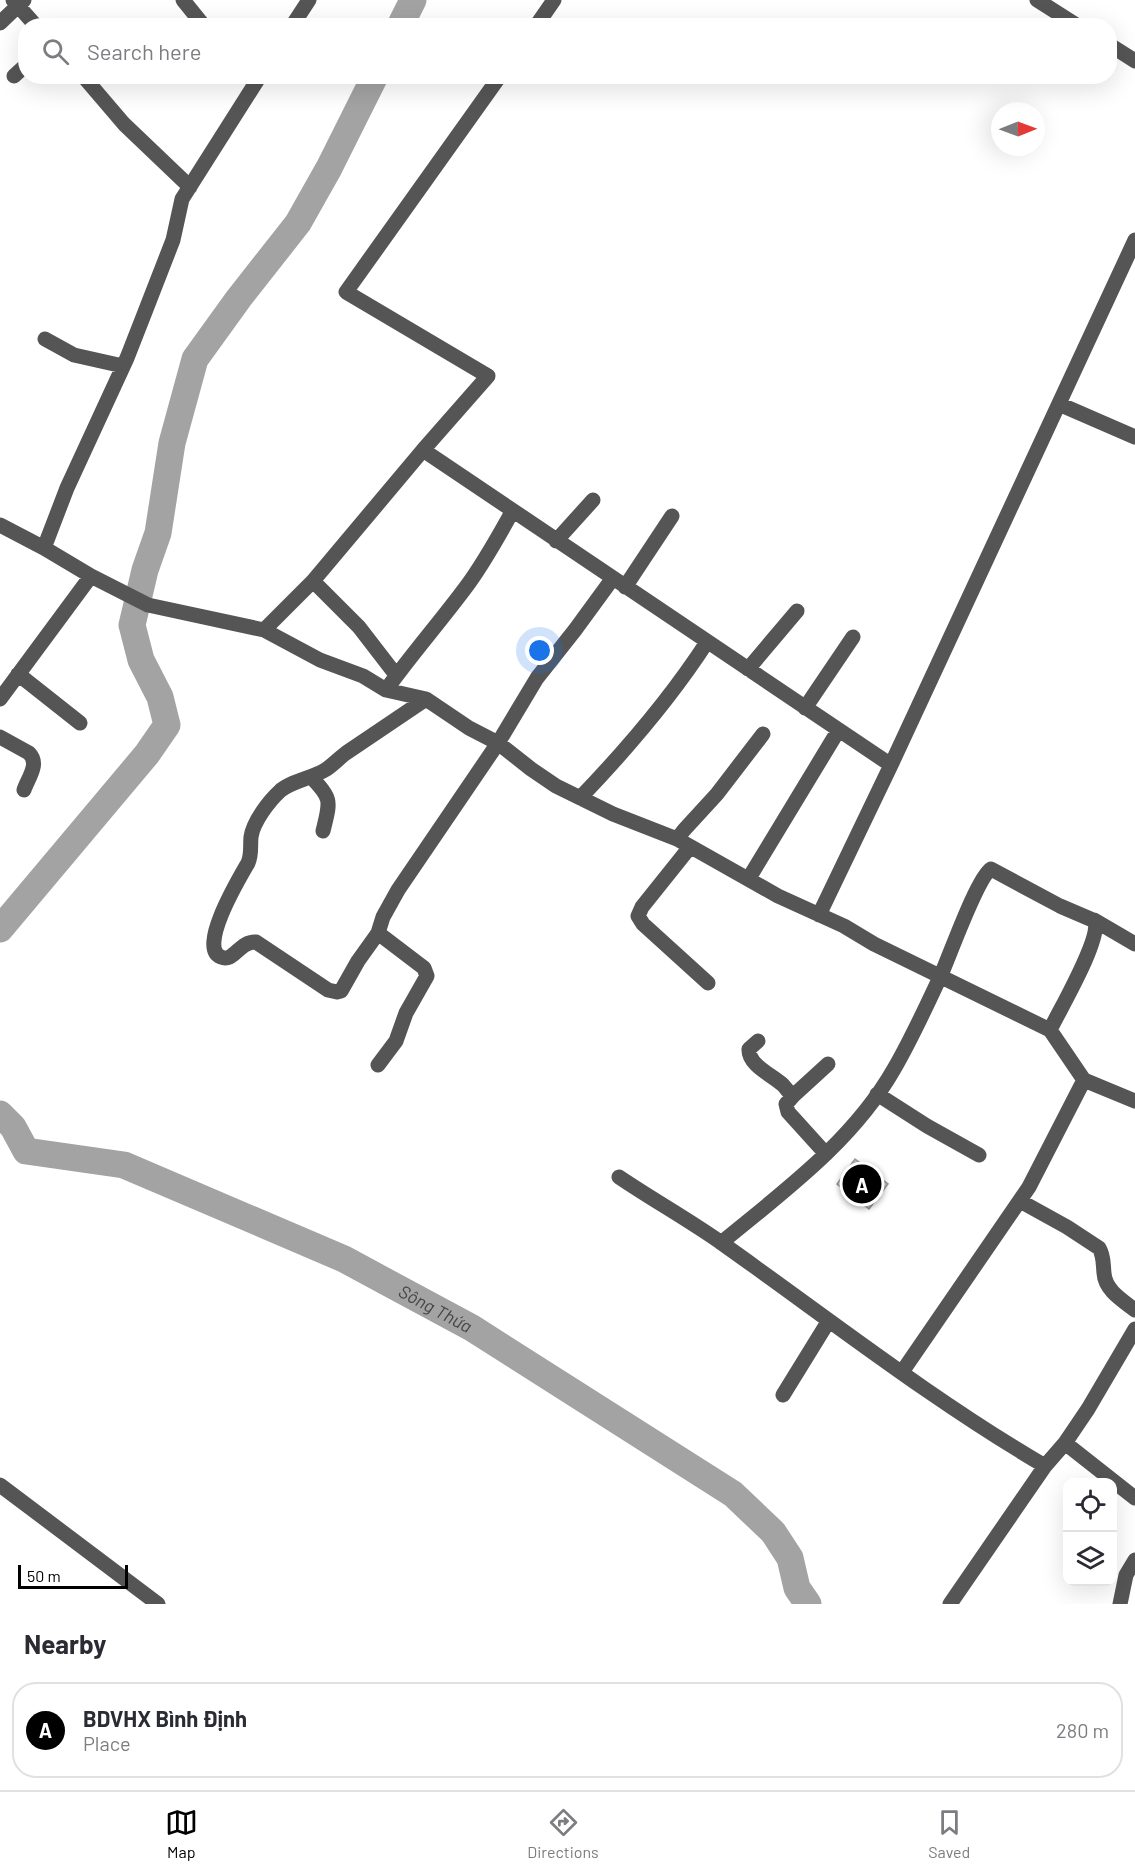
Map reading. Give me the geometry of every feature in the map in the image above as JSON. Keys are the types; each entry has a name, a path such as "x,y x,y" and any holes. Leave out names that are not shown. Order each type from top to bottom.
{"street":[{"path":"183,0 198,18"},
{"path":"297,18 309,0"},
{"path":"542,18 554,0"},
{"path":"1037,0 1065,18"},
{"path":"0,24 18,2 30,18"},
{"path":"1117,49 1135,61"},
{"path":"90,84 124,123 190,187"},
{"path":"44,548 67,488 123,366 173,240 182,199 251,84"},
{"path":"264,630 313,581 488,376 346,292 494,84"},
{"path":"819,915 1135,240"},
{"path":"45,339 74,355 123,366"},
{"path":"1059,404 1135,437"},
{"path":"423,450 891,765"},
{"path":"556,541 593,500"},
{"path":"386,690 465,588 512,512"},
{"path":"426,699 326,769 282,788 271,801 254,827 251,834 250,857 217,924 214,941 216,954 225,958 238,951 247,942 256,942 328,990 338,992 341,990 378,933 383,917 398,891 498,743 537,678 575,630 619,583 672,516"},
{"path":"0,525 148,605 264,630 321,660 363,676 386,690 426,699 470,728 498,743 546,780 614,814 684,843 778,896 1050,1030 1084,1080 1135,1101"},
{"path":"0,699 91,576"},
{"path":"313,581 359,627 396,675"},
{"path":"748,669 797,611"},
{"path":"805,708 853,636"},
{"path":"580,798 634,740 679,684 707,642"},
{"path":"18,674 80,723"},
{"path":"749,878 838,730"},
{"path":"708,983 643,924 638,916 684,843 684,830 717,794 763,734"},
{"path":"0,736 33,757 34,766 24,790"},
{"path":"311,777 323,789 328,800 323,831"},
{"path":"721,1243 826,1154 863,1115 894,1070 941,975 980,882 991,869 1060,906 1094,920 1135,944"},
{"path":"1050,1030 1092,945 1097,929 1094,920"},
{"path":"378,933 424,968 427,976 406,1013 396,1041 378,1065"},
{"path":"758,1041 749,1049 749,1056 793,1096"},
{"path":"826,1154 788,1112 786,1104 828,1064"},
{"path":"902,1372 1020,1201 1048,1153 1084,1080"},
{"path":"877,1094 927,1126 979,1155"},
{"path":"619,1178 721,1243 828,1322 1045,1466"},
{"path":"1020,1201 1099,1248 1102,1253 1105,1281 1109,1288 1135,1310"},
{"path":"783,1395 828,1322"},
{"path":"950,1604 1045,1466 1065,1443 1088,1409 1135,1329"},
{"path":"1065,1443 1135,1498"},
{"path":"0,1485 158,1604"},
{"path":"1120,1604 1126,1575 1135,1560"}],"building":[{"path":"855,1159 888,1184 869,1209 837,1184"}],"waterway":[{"path":"404,18 413,0"},
{"path":"0,929 147,754 167,725 160,697 141,660 132,625 145,570 158,533 172,443 195,359 298,223 329,168 371,84"},
{"name":"Sông Thứa","path":"0,1114 13,1127 26,1151 124,1165 344,1259 472,1328 733,1494 773,1532 790,1558 797,1588 808,1604"}],"place":[{"name":"BDVHX Bình Định","path":"862,1184"}]}
